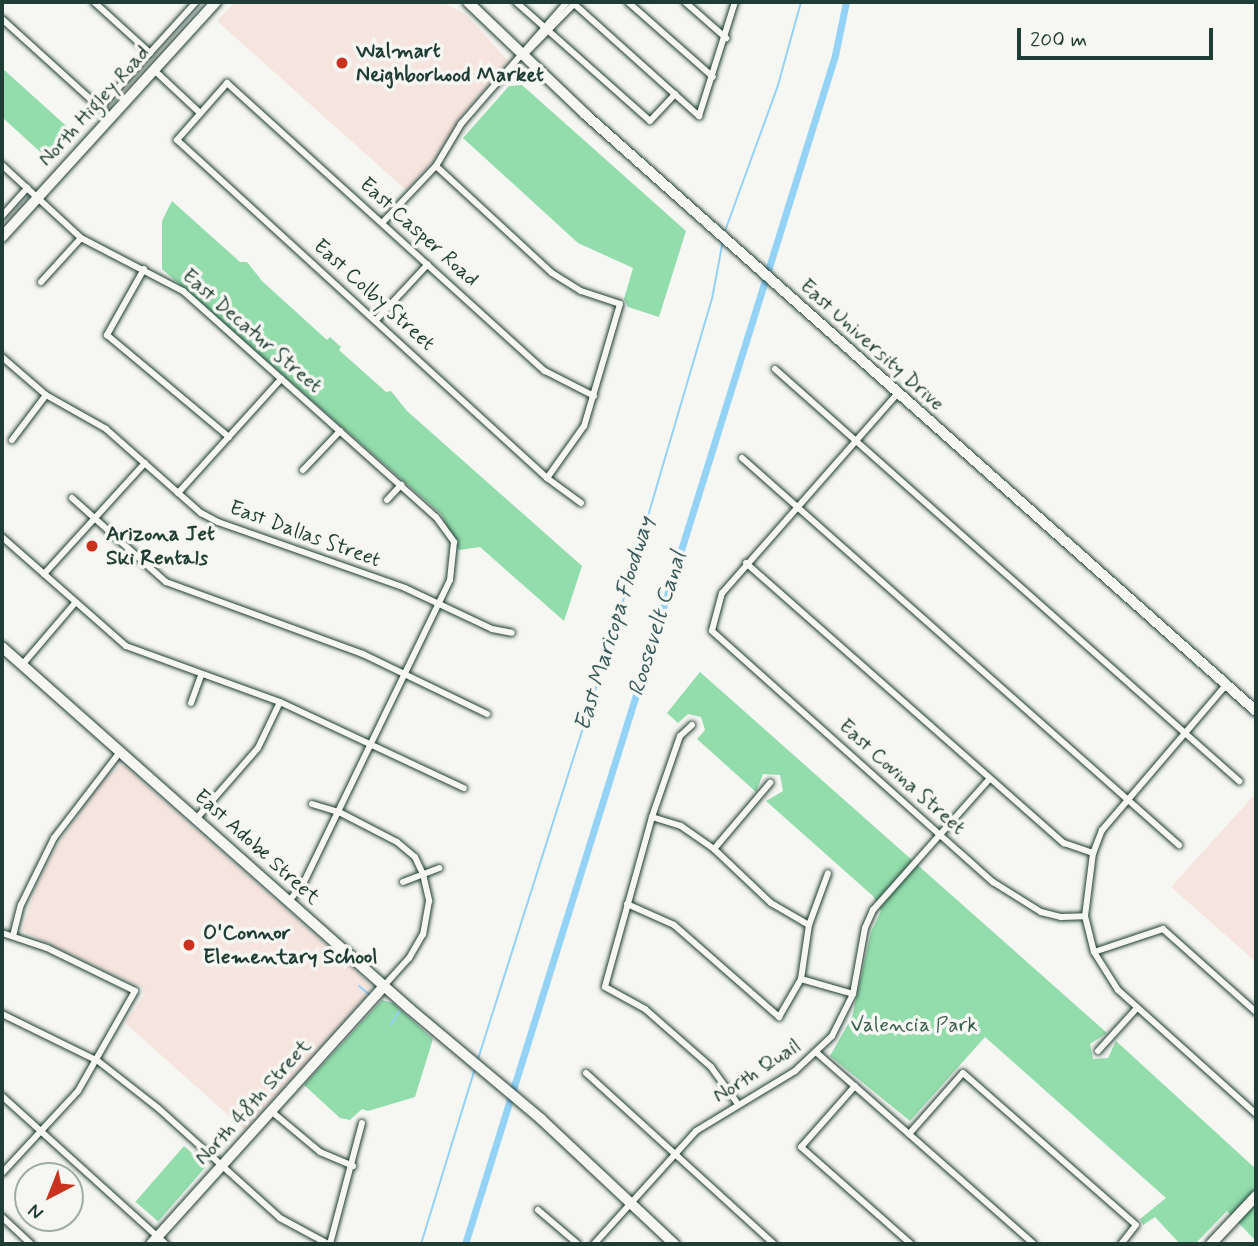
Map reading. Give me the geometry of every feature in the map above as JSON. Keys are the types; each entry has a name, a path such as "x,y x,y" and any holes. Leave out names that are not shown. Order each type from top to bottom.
{"main road":[{"name":"North Higley Road","path":"2,237 216,2"},
{"name":"East University Drive","path":"468,2 522,56 764,275 1256,712"},
{"name":"East Adobe Street","path":"2,647 384,986 506,1090 674,1244"},
{"name":"North 48th Street","path":"158,1242 221,1166 384,986"},
{"path":"1212,1244 1256,1196"}],"street":[{"path":"94,2 150,53"},
{"name":"North Higley Road","path":"100,108 196,2"},
{"path":"517,2 650,121 675,94"},
{"path":"383,222 436,166 461,124 573,2 699,116 726,38 735,2"},
{"path":"628,2 713,77"},
{"path":"685,2 726,38"},
{"path":"2,19 110,117"},
{"path":"153,70 200,113"},
{"name":"East Casper Road","path":"200,113 227,83 545,371 594,396"},
{"name":"East Colby Street","path":"200,113 177,140 547,478 582,503"},
{"name":"East Decatur Street","path":"2,165 81,238 103,253 172,282 446,528 456,552 439,602"},
{"path":"436,166 552,273 581,291 620,304 594,396 572,450 547,478"},
{"name":"North Higley Road","path":"2,216 27,188"},
{"path":"41,282 81,238"},
{"path":"376,320 428,264"},
{"path":"144,269 107,335 229,437"},
{"name":"East Dallas Street","path":"2,357 46,395 106,429 178,493 218,522 439,602 492,629 512,633"},
{"path":"775,369 1239,781"},
{"path":"178,493 281,379"},
{"path":"898,393 746,563 1064,843 1093,853"},
{"path":"12,440 46,395"},
{"path":"303,470 340,431"},
{"path":"742,458 1179,845"},
{"path":"44,574 145,463"},
{"path":"387,500 401,485"},
{"path":"72,498 94,521 166,582 363,654 487,714"},
{"path":"2,537 126,646 201,676 280,702 464,788"},
{"name":"East Covina Street","path":"746,563 722,593 712,631 940,835 1023,904 1061,917 1085,916"},
{"path":"289,901 304,882 439,602"},
{"path":"22,665 75,603"},
{"path":"191,703 201,676"},
{"path":"1227,685 1126,798 1102,830 1093,853 1085,916 1094,951 1110,980 1137,1008 1256,1113"},
{"path":"196,819 258,748 280,702"},
{"path":"692,725 680,736 652,817 605,987 645,1009 711,1067 738,1104"},
{"path":"13,936 21,905 54,838 120,752"},
{"name":"North Quail","path":"594,1244 696,1131 817,1053 845,1014 852,994 864,928 873,910 990,778"},
{"path":"714,849 770,783"},
{"path":"312,804 339,812 397,842 415,857 423,874 429,908 423,934 410,958 384,986"},
{"path":"652,817 681,826 714,849 771,903 809,925"},
{"path":"402,882 439,868"},
{"path":"627,904 674,925 779,1017 801,979 809,925 828,873"},
{"path":"1094,951 1163,929 1256,1012"},
{"path":"2,933 135,991 98,1061 43,1133 2,1173"},
{"path":"801,979 852,994"},
{"path":"1098,1051 1137,1008"},
{"path":"2,1014 98,1061 159,1108 290,1225 329,1244 353,1166 362,1123"},
{"path":"817,1053 1034,1244"},
{"path":"586,1073 774,1244"},
{"path":"909,1134 963,1073 1136,1225 1121,1244"},
{"path":"855,1086 801,1147 911,1244"},
{"path":"2,1096 158,1242"},
{"path":"271,1111 320,1153 353,1166"},
{"path":"538,1210 578,1244"},
{"path":"2,1217 31,1244"}],"shaded area":[{"path":"235,2 441,2 466,14 509,62 461,116 439,155 407,191 217,21"},
{"name":"O'Connor Elementary School","path":"122,764 371,985 369,993 245,1130 125,1023 144,995 142,987 22,931 35,889 58,844 99,785"},
{"path":"1256,793 1256,962 1171,887"}],"green space":[{"path":"2,68 74,133 49,160 2,117"},
{"path":"522,85 686,231 659,317 628,307 624,299 633,268 578,243 463,138 509,86"},
{"path":"172,201 240,262 247,262 262,281 327,340 330,337 341,347 339,350 386,392 391,391 407,411 582,566 564,621 480,547 459,550 441,514 162,269 162,221"},
{"name":"Valencia Park","path":"700,672 1107,1033 1090,1044 1093,1059 1108,1058 1116,1041 1256,1169 1256,1241 1227,1211 1195,1244 1180,1244 1155,1217 1143,1225 1140,1219 1166,1198 985,1037 910,1121 830,1056 852,1017 871,932 881,911 873,896 766,801 783,791 780,775 763,774 756,792 697,739 705,730 701,717 688,714 678,723 667,713"},
{"path":"382,1000 393,1003 433,1039 415,1097 368,1111 362,1109 350,1120 340,1118 304,1085"},
{"path":"184,1146 207,1166 158,1222 135,1202"}],"waterway":[{"name":"East Maricopa Floodway","path":"725,231 778,85 801,2"},
{"name":"Roosevelt Canal","path":"465,1244 835,55 846,2"},
{"name":"East Maricopa Floodway","path":"478,1059 623,601 712,299 723,240"},
{"path":"359,986 369,994"},
{"path":"391,1025 399,1011"},
{"name":"East Maricopa Floodway","path":"421,1244 475,1068"}],"place":[{"name":"Walmart Neighborhood Market","path":"342,63"},
{"name":"Arizona Jet Ski Rentals","path":"92,546"},
{"name":"O'Connor Elementary School","path":"189,945"}]}
